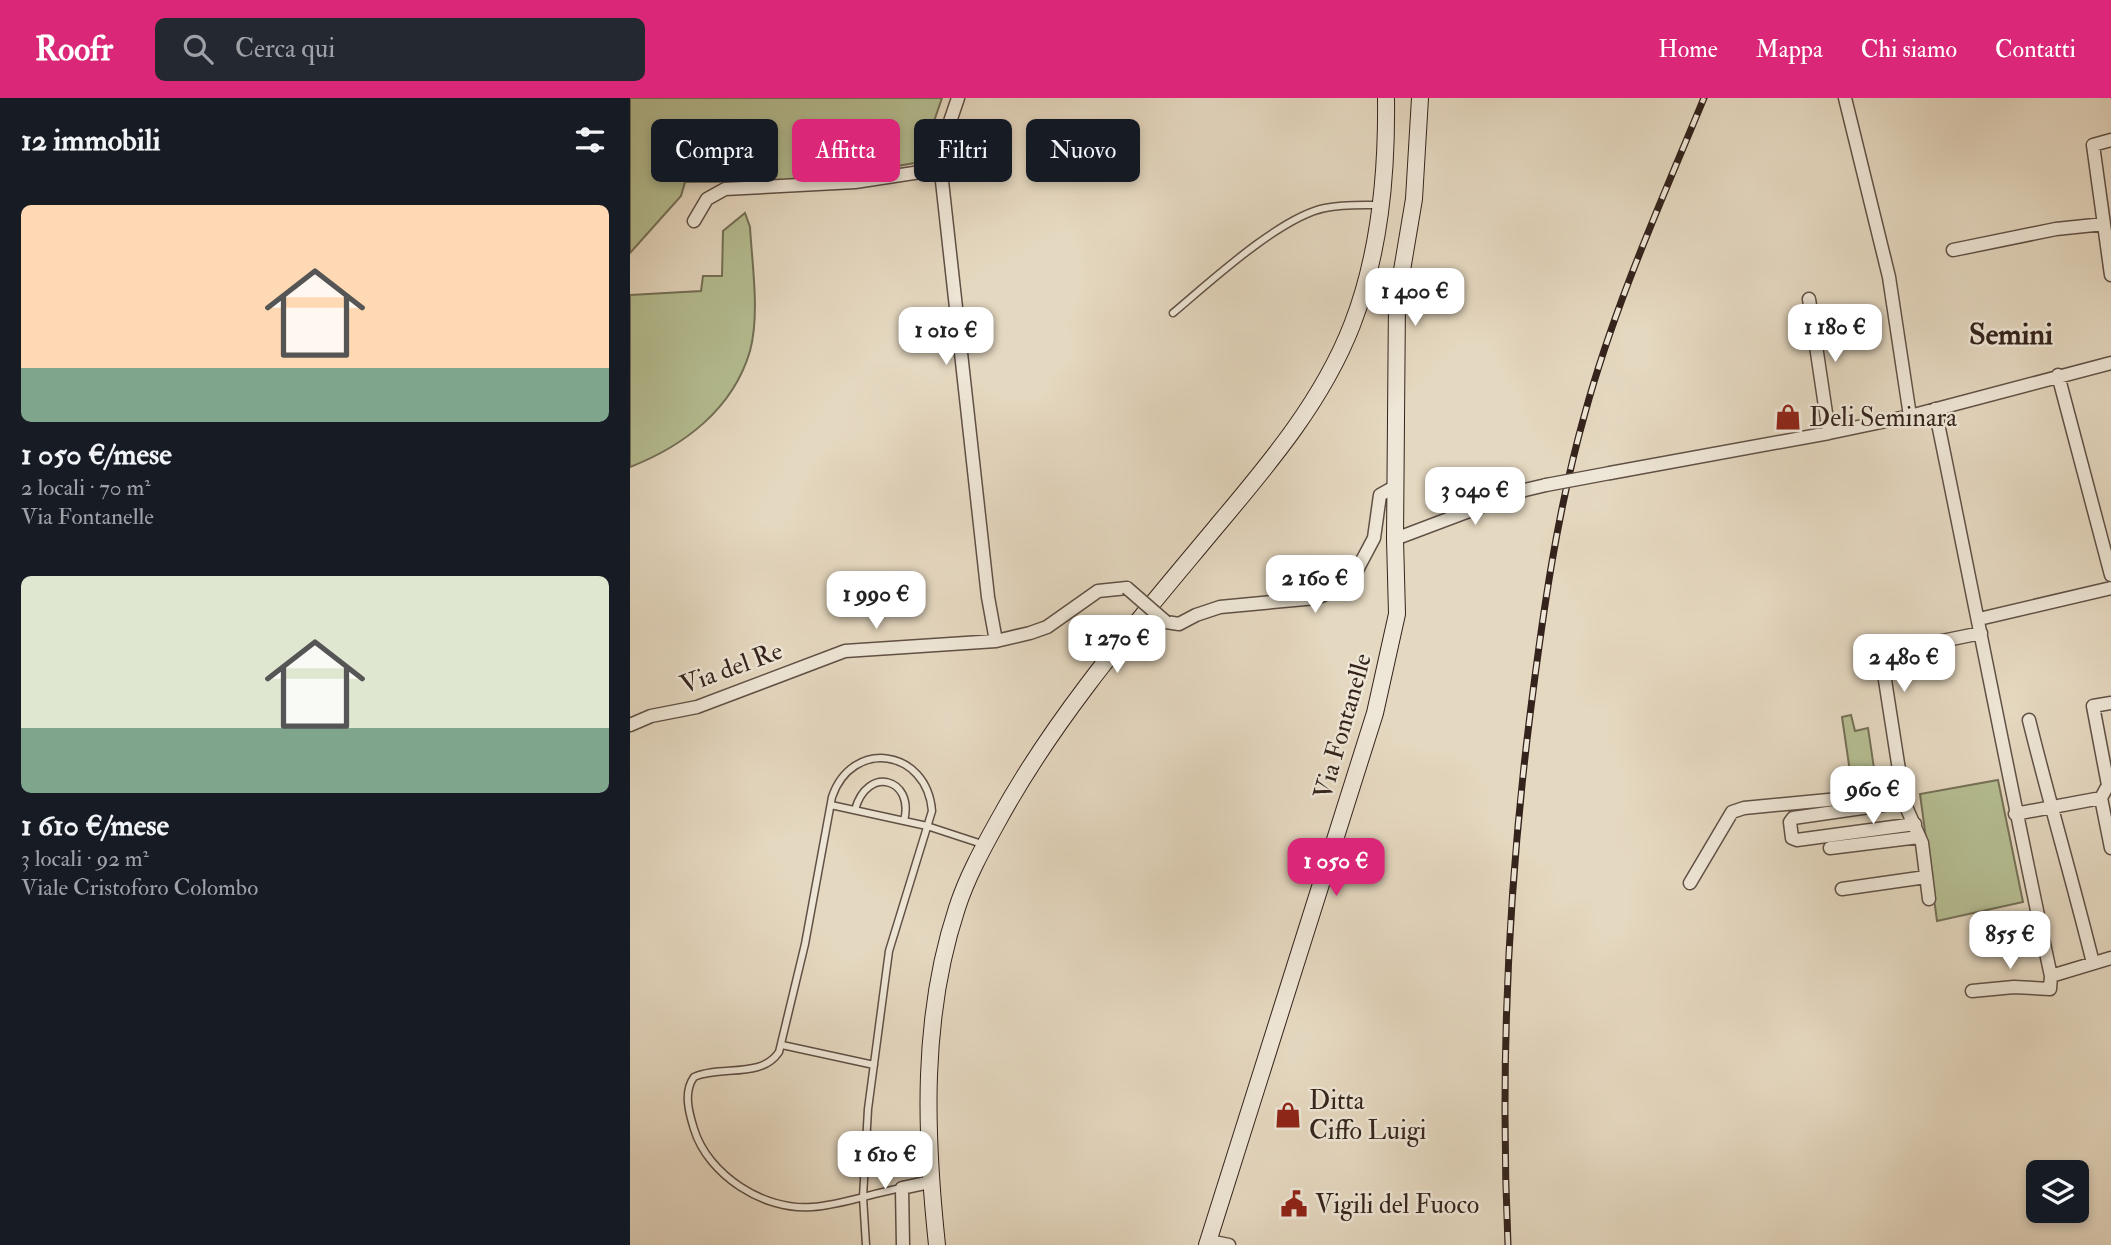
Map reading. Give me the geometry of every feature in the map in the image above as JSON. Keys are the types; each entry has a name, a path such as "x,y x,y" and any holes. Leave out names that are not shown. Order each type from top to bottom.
{"main road":[{"path":"1387,98 1387,151"},
{"path":"937,1245 930,1182 927,1094 933,1017 941,971 958,905 985,845 1021,779 1057,725 1110,654 1264,470 1305,414 1332,369 1352,325 1374,252 1387,151 1398,98"},
{"name":"Via Fontanelle","path":"1208,1243 1375,713 1397,614 1397,300 1414,199 1418,98"}],"street":[{"path":"951,119 958,98"},
{"path":"1845,98 1889,277 1909,416"},
{"path":"2111,140 2093,145 2111,275"},
{"path":"694,221 707,199 725,189 855,182 914,173"},
{"path":"941,182 988,597 996,641"},
{"path":"1953,250 2056,229 2104,224"},
{"path":"1809,299 1829,433"},
{"path":"1395,539 1545,485 1909,416 2111,363"},
{"path":"2058,375 2111,575"},
{"path":"1935,409 2050,982"},
{"name":"Via del Re","path":"630,724 651,716 697,707 845,651 996,641 1047,627 1098,591 1127,588 1166,622 1178,624 1220,607 1316,598 1340,588 1356,572 1374,538 1380,495 1396,486"},
{"path":"1979,619 2111,588"},
{"path":"1929,899 1922,843 1904,802 1885,680 1893,661 1908,648 1981,633"},
{"path":"2015,814 2101,798 2110,785 2093,706 2111,702"},
{"path":"2029,720 2072,875 2092,963"},
{"path":"1690,883 1732,812 1744,808 1849,797 1850,809"},
{"path":"2101,798 2111,848"},
{"path":"1904,802 1793,818 1790,822 1793,838 1797,840 1917,831"},
{"path":"1830,848 1917,831"},
{"path":"1842,889 1926,877"},
{"path":"1972,990 2050,982 2092,963 2111,958"},
{"path":"902,1245 902,1188 930,1182"},
{"path":"1208,1243 1229,1245"}],"lane":[{"path":"1173,313 1223,271 1295,219 1322,208 1381,205"},
{"path":"866,1245 863,1197 868,1109 890,951 932,811 925,782 911,768 893,759 873,758 855,765 840,779 835,788 805,944 782,1045 775,1059 762,1067 695,1077 689,1088 688,1104 701,1145 724,1175 775,1203 810,1208 863,1197 902,1188"},
{"path":"855,810 860,793 866,787 873,783 890,783 902,792 905,799 907,806 904,821"},
{"path":"831,805 927,826 985,845"},
{"path":"782,1045 874,1065"}],"green space":[{"path":"630,98 942,98 935,119 914,119 914,163 900,166 900,119 792,119 792,181 778,181 778,119 651,119 651,182 685,182 681,196 630,253"},
{"path":"745,213 750,227 755,305 753,337 742,372 732,391 704,423 669,448 630,467 630,295 701,291 703,276 722,276 723,231"},
{"path":"1851,715 1855,731 1868,728 1878,795 1854,799 1842,717"},
{"path":"1998,780 2023,902 1937,921 1920,794"}],"railway":[{"path":"1508,1245 1505,1112 1511,913 1522,781 1552,562 1575,450 1610,332 1704,98"}],"place":[{"name":"Deli Seminara","path":"1788,417"},
{"name":"Ditta Ciffo Luigi","path":"1288,1115"},
{"name":"Vigili del Fuoco","path":"1294,1204"}],"district":[{"name":"Semini","path":"2011,334"}]}
